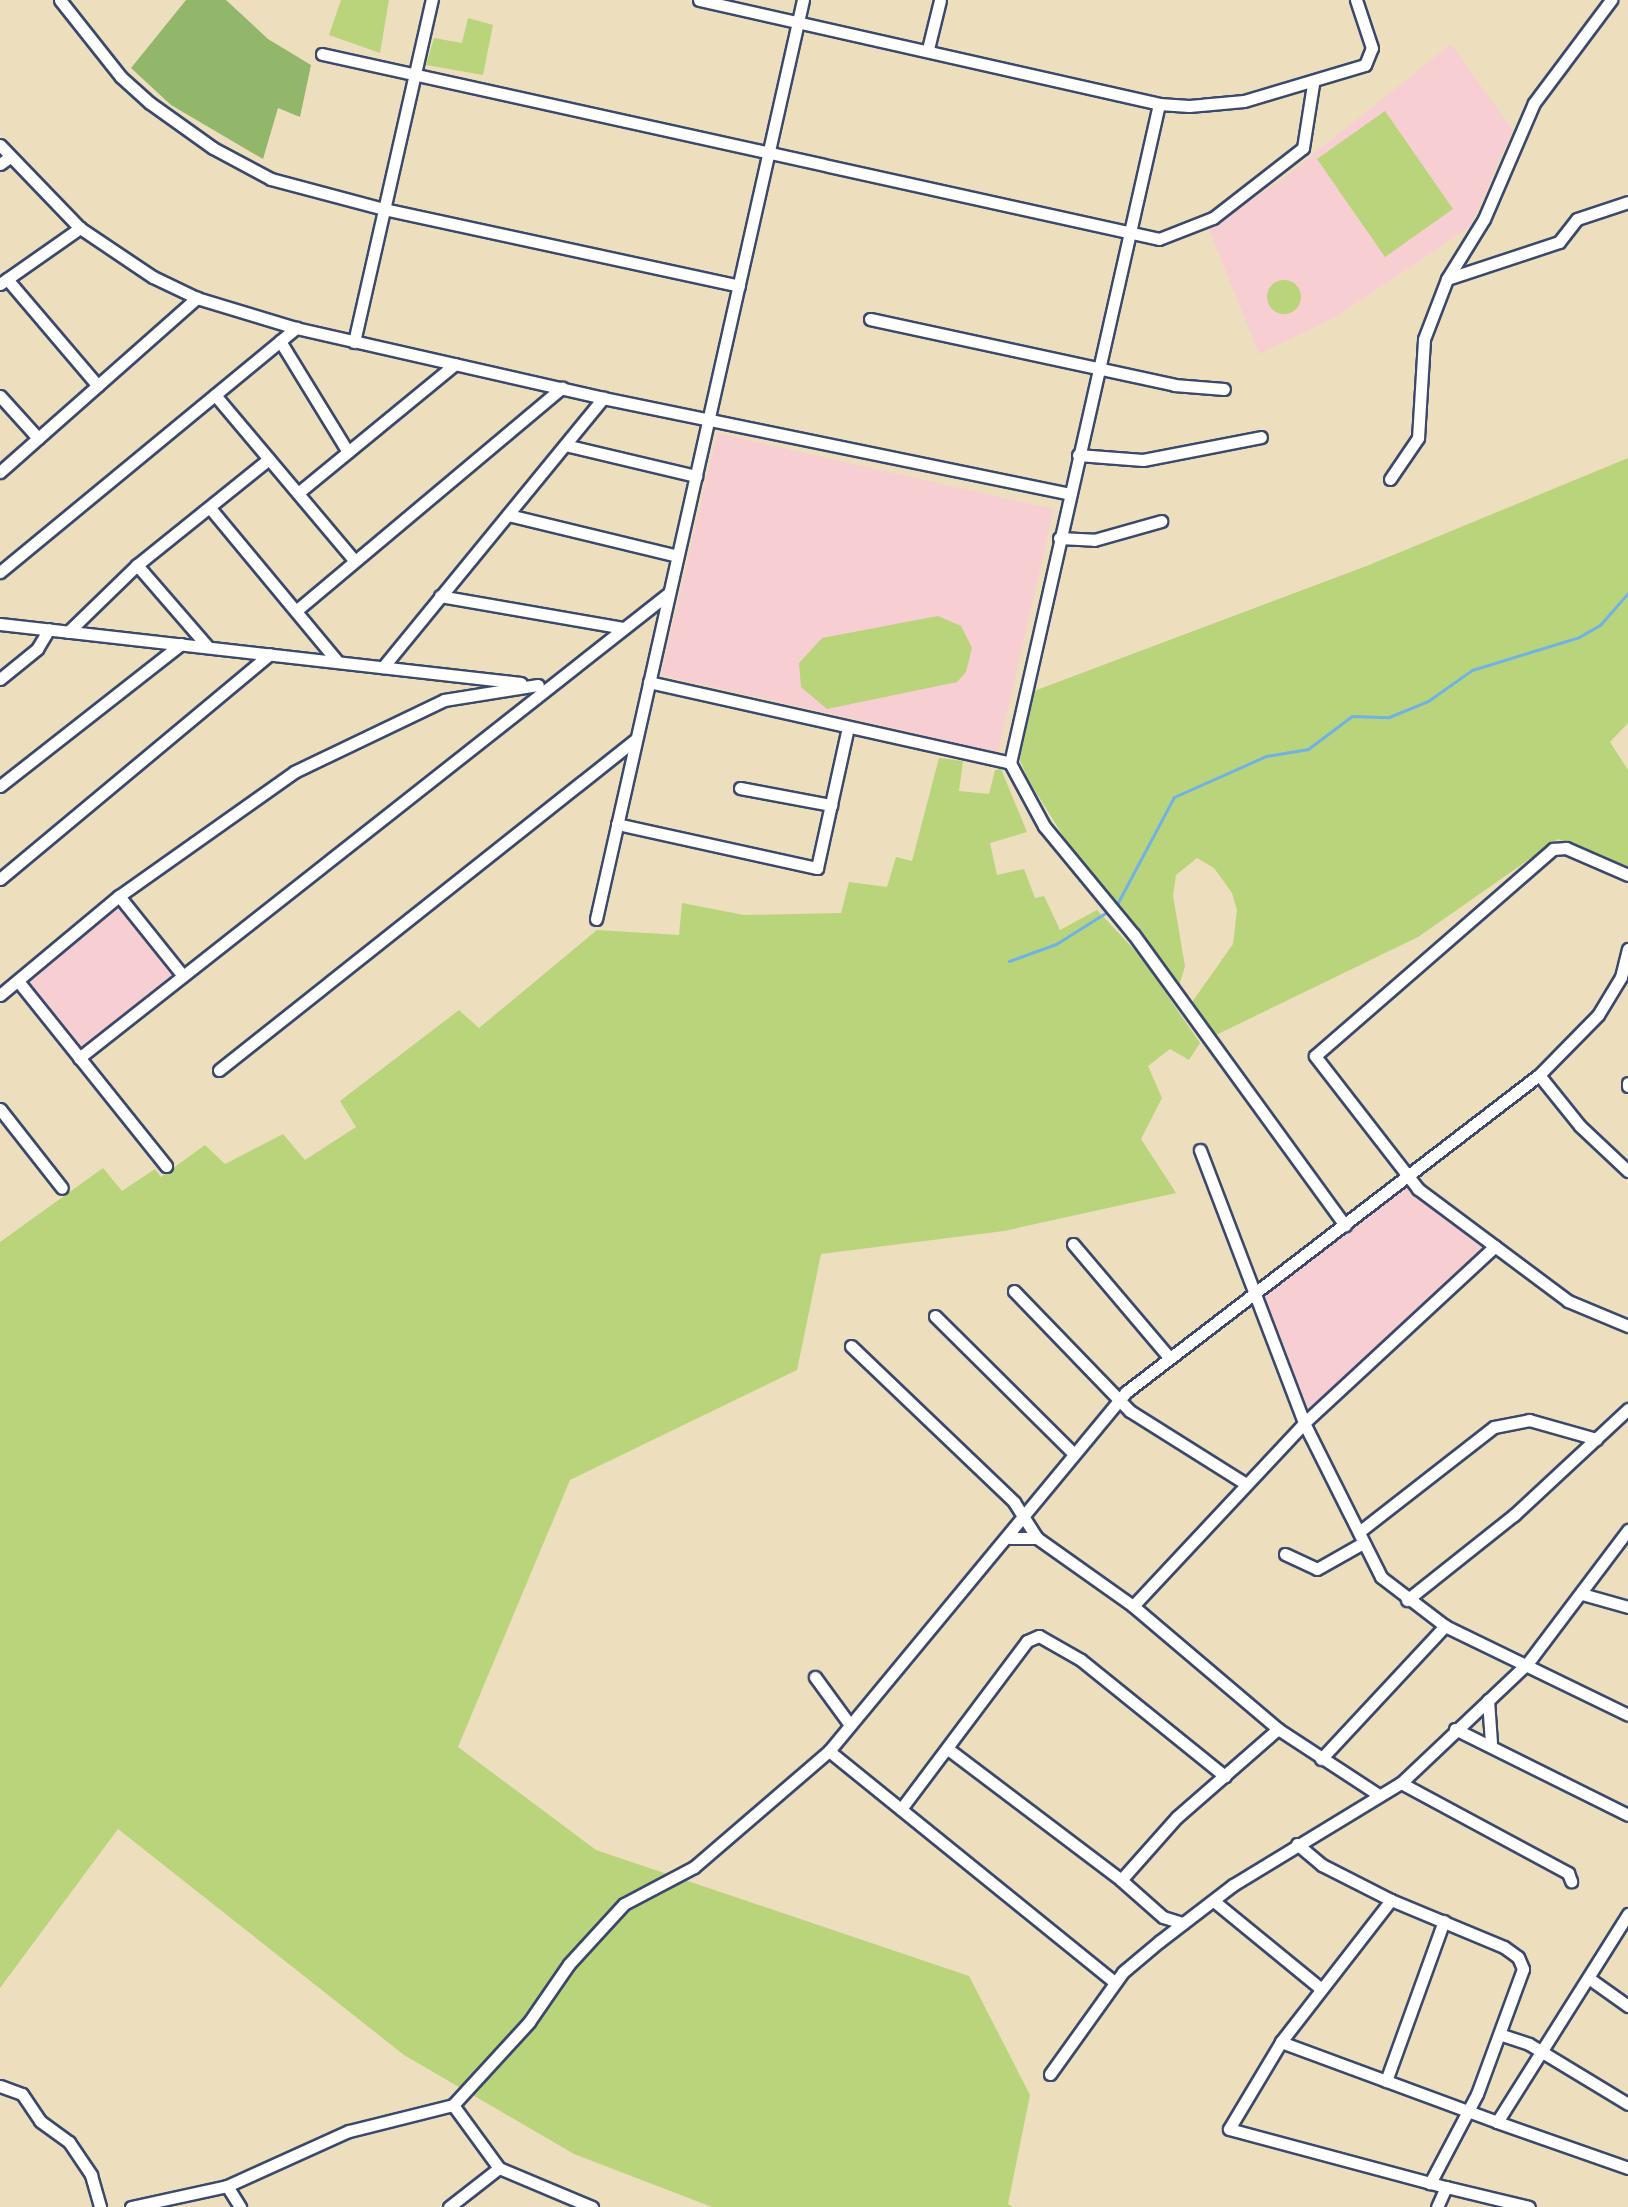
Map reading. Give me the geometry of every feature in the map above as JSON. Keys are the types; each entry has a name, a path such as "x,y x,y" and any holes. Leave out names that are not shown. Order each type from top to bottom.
{"street":[{"path":"60,0 121,77 213,148 284,184 384,209 739,286"},
{"path":"354,342 432,0"},
{"path":"699,0 928,49 1159,104 1230,104 1313,84 1365,65 1372,58 1356,0"},
{"path":"596,919 803,0"},
{"path":"928,49 940,0"},
{"path":"1390,479 1418,438 1424,339 1447,279 1484,219 1534,103 1611,0"},
{"path":"322,54 1159,239 1185,231 1261,184 1306,144 1313,84"},
{"path":"1159,104 1010,763 1044,826 1118,915 1345,1225"},
{"path":"0,145 5,161 80,228 153,277 197,298 296,328 603,398 1069,494"},
{"path":"1447,279 1559,242 1577,219 1628,202"},
{"path":"80,228 3,281 98,386"},
{"path":"0,472 197,298"},
{"path":"870,319 1174,385 1224,389"},
{"path":"0,572 296,328"},
{"path":"280,341 348,452"},
{"path":"298,493 455,364"},
{"path":"297,610 562,388"},
{"path":"215,395 355,561"},
{"path":"0,396 38,438"},
{"path":"383,667 603,398"},
{"path":"1078,455 1143,460 1261,437"},
{"path":"565,445 696,476"},
{"path":"68,632 137,565 269,459"},
{"path":"210,508 338,662"},
{"path":"508,515 677,556"},
{"path":"1059,538 1094,540 1161,521"},
{"path":"137,565 208,647"},
{"path":"79,1058 544,686 669,592"},
{"path":"440,596 623,628"},
{"path":"0,624 544,686"},
{"path":"0,679 37,649 49,629"},
{"path":"0,786 181,644"},
{"path":"0,879 270,654"},
{"path":"649,682 1010,763"},
{"path":"0,995 119,896 254,797 335,751 444,700 544,686"},
{"path":"617,824 817,868 848,727"},
{"path":"219,1070 636,739"},
{"path":"740,788 831,805"},
{"path":"1628,875 1566,848 1553,849 1315,1056 1406,1177 1568,1301 1628,1326"},
{"path":"119,896 183,976"},
{"path":"131,2207 227,2186 349,2131 453,2105 529,2022 569,1964 624,1904 694,1867 829,1751 1010,1538 1035,1501 1119,1399 1168,1356 1254,1297 1539,1075 1598,1015 1621,977 1628,949"},
{"path":"18,981 166,1166"},
{"path":"1539,1075 1580,1126 1628,1171"},
{"path":"0,1109 62,1188"},
{"path":"1200,1150 1304,1423 1381,1577 1407,1600 1445,1626 1628,1715"},
{"path":"1073,1244 1168,1356"},
{"path":"1133,1606 1304,1423 1495,1246"},
{"path":"1014,1291 1119,1399 1246,1484"},
{"path":"935,1316 1073,1453"},
{"path":"851,1346 1014,1502 1037,1538 1133,1606 1278,1729 1379,1795"},
{"path":"1407,1600 1472,1551 1628,1409"},
{"path":"1285,1554 1317,1569 1361,1538 1494,1427 1529,1420 1596,1439"},
{"path":"1014,1502 1035,1501"},
{"path":"1050,2074 1115,1983 1166,1937 1297,1844 1401,1783 1527,1664 1628,1530"},
{"path":"1010,1538 1037,1538"},
{"path":"1582,1594 1628,1607"},
{"path":"1321,1759 1445,1626"},
{"path":"901,1809 1027,1641 1039,1636 1081,1660 1225,1776"},
{"path":"815,1677 850,1725"},
{"path":"1488,1700 1491,1743"},
{"path":"1121,1880 1177,1817 1278,1729"},
{"path":"1455,1729 1491,1743 1628,1815"},
{"path":"948,1749 1121,1880 1163,1917 1183,1923"},
{"path":"829,1751 1115,1983"},
{"path":"1401,1783 1568,1873 1571,1881"},
{"path":"1297,1844 1322,1865 1518,1957 1523,1969 1502,2035 1488,2053 1467,2110 1430,2183"},
{"path":"1391,1900 1319,1987 1281,2042 1229,2129 1529,2207"},
{"path":"1215,1902 1319,1987"},
{"path":"1497,2122 1543,2054 1628,1914"},
{"path":"1163,1917 1166,1937"},
{"path":"1386,2081 1444,1921"},
{"path":"1590,1979 1628,2006"},
{"path":"1502,2035 1543,2054 1628,2104"},
{"path":"1281,2042 1628,2168"},
{"path":"0,2086 22,2094 40,2121 69,2142 91,2175 100,2207"},
{"path":"453,2105 499,2168 592,2207"},
{"path":"449,2207 499,2168"},
{"path":"227,2186 240,2207"},
{"path":"1437,2207 1446,2187"}],"shaded area":[{"path":"1451,44 1513,130 1470,227 1337,316 1259,354 1209,230 1286,176"},
{"path":"717,433 1054,509 998,752 661,675"},
{"path":"117,906 173,975 81,1050 25,981"},
{"path":"1404,1182 1487,1245 1309,1410 1260,1296"}],"green space":[{"path":"186,0 226,0 268,39 311,65 300,117 278,108 263,159 171,105 131,68"},
{"path":"341,0 389,0 380,53 329,35"},
{"path":"468,18 493,25 483,75 426,65 434,38 462,43"},
{"path":"1385,111 1453,209 1385,257 1317,159"},
{"path":"1284,280 1296,285 1301,297 1296,309 1284,314 1272,309 1267,297 1272,285"},
{"path":"1628,458 1628,723 1610,742 1628,770 1628,867 1558,839 1418,937 1214,1036 1190,1005 1233,944 1237,910 1232,893 1214,868 1197,858 1176,875 1173,896 1185,966 1178,989 1125,911 1067,842 1029,781 1018,756 1034,691 1369,565"},
{"path":"938,616 961,626 972,648 966,672 957,682 827,709 801,687 799,663 822,638"},
{"path":"939,758 963,761 959,791 989,794 995,770 1001,769 1027,832 990,843 997,875 1024,869 1035,898 1044,896 1060,930 1097,910 1141,957 1200,1043 1189,1060 1170,1049 1148,1066 1162,1098 1141,1139 1176,1193 1004,1231 821,1254 797,1370 570,1480 458,1747 596,1850 969,1976 1030,2095 1008,2204 1013,2207 712,2207 574,2154 404,2055 118,1829 0,1988 0,1242 103,1168 122,1191 155,1169 161,1177 205,1145 225,1164 283,1134 305,1160 356,1127 340,1101 459,1010 479,1028 597,930 679,935 682,903 744,915 841,913 849,882 887,887 896,857 912,861"}],"waterway":[{"path":"1116,906 1174,797 1266,756 1308,749 1352,716 1389,717 1428,701 1472,670 1579,637 1600,625 1628,593"},
{"path":"1009,961 1056,944 1110,910"}]}
